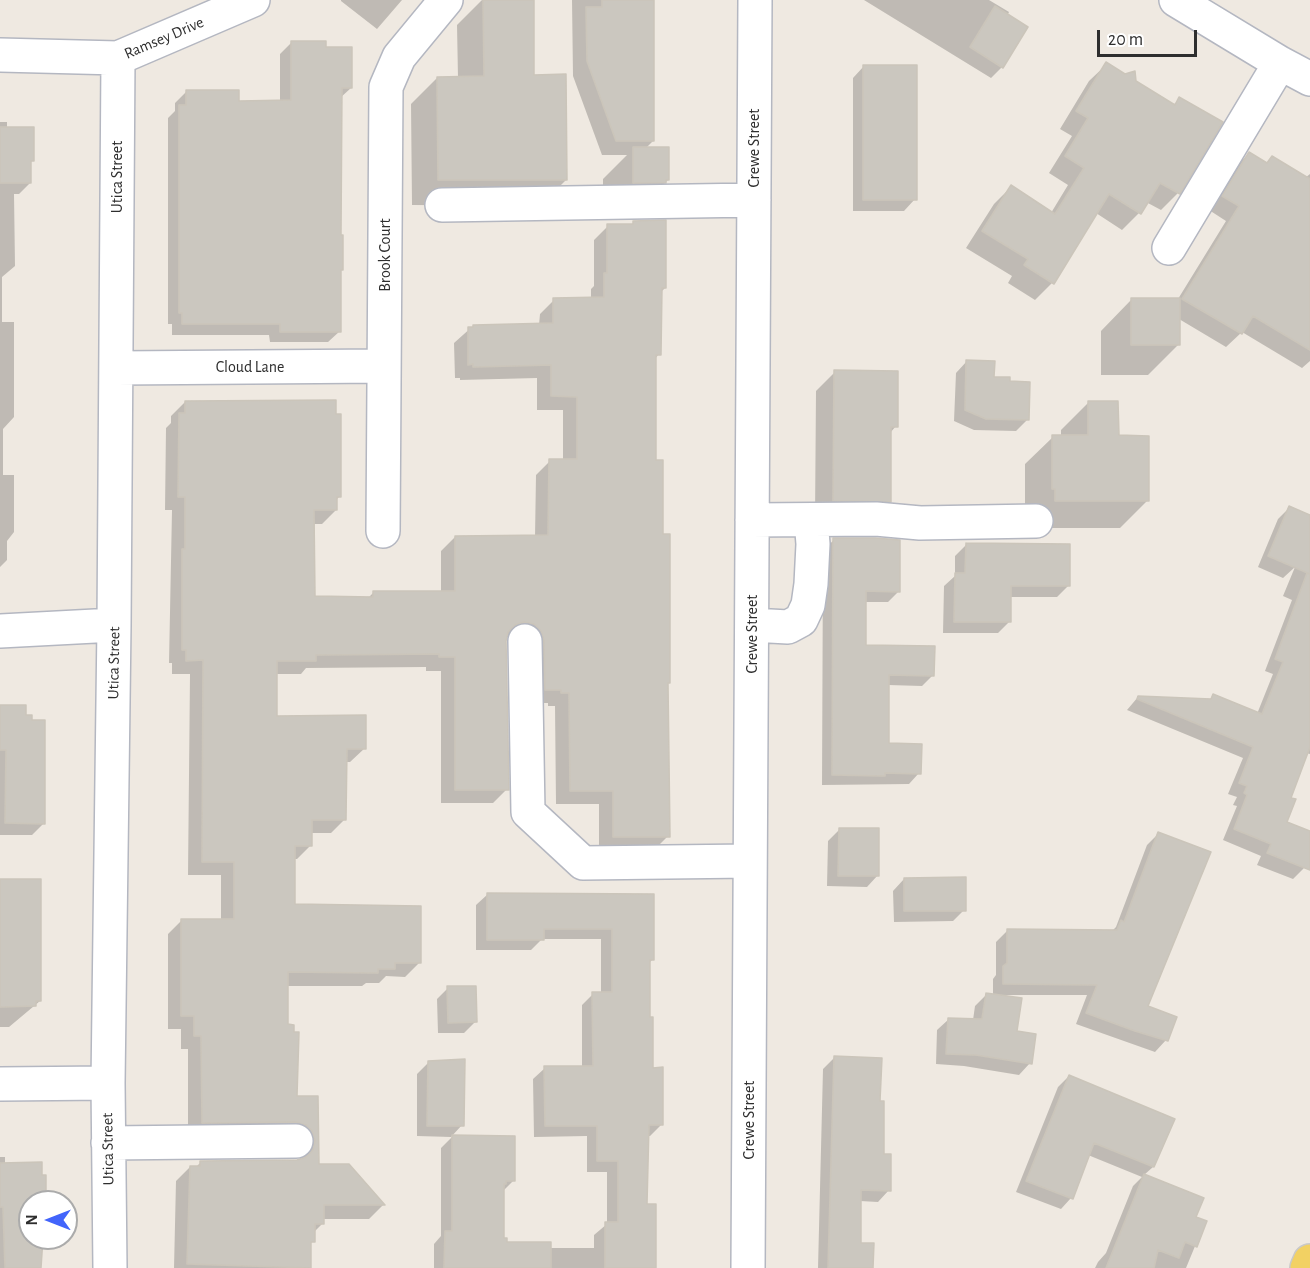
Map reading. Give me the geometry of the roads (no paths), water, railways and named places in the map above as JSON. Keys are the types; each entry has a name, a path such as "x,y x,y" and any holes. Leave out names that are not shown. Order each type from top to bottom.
{"main road":[{"path":"1307,1268 1310,1261"}],"street":[{"name":"Ramsey Drive","path":"0,56 118,58 202,11 253,0"},
{"name":"Brook Court","path":"383,531 386,87 399,57 446,0"},
{"name":"Crewe Street","path":"748,1268 755,0"},
{"path":"1176,0 1310,79"},
{"name":"Utica Street","path":"110,1268 108,1083 118,58"},
{"path":"1169,248 1280,63"},
{"path":"442,205 754,200"},
{"name":"Cloud Lane","path":"116,368 384,366"},
{"path":"752,520 876,519 920,523 1036,521"},
{"path":"752,625 788,627 801,620 808,605 811,584 813,544 811,520"},
{"path":"0,631 114,625"},
{"path":"525,641 528,812 583,863 750,861"},
{"path":"0,1084 108,1083"},
{"path":"108,1143 296,1141"}]}
